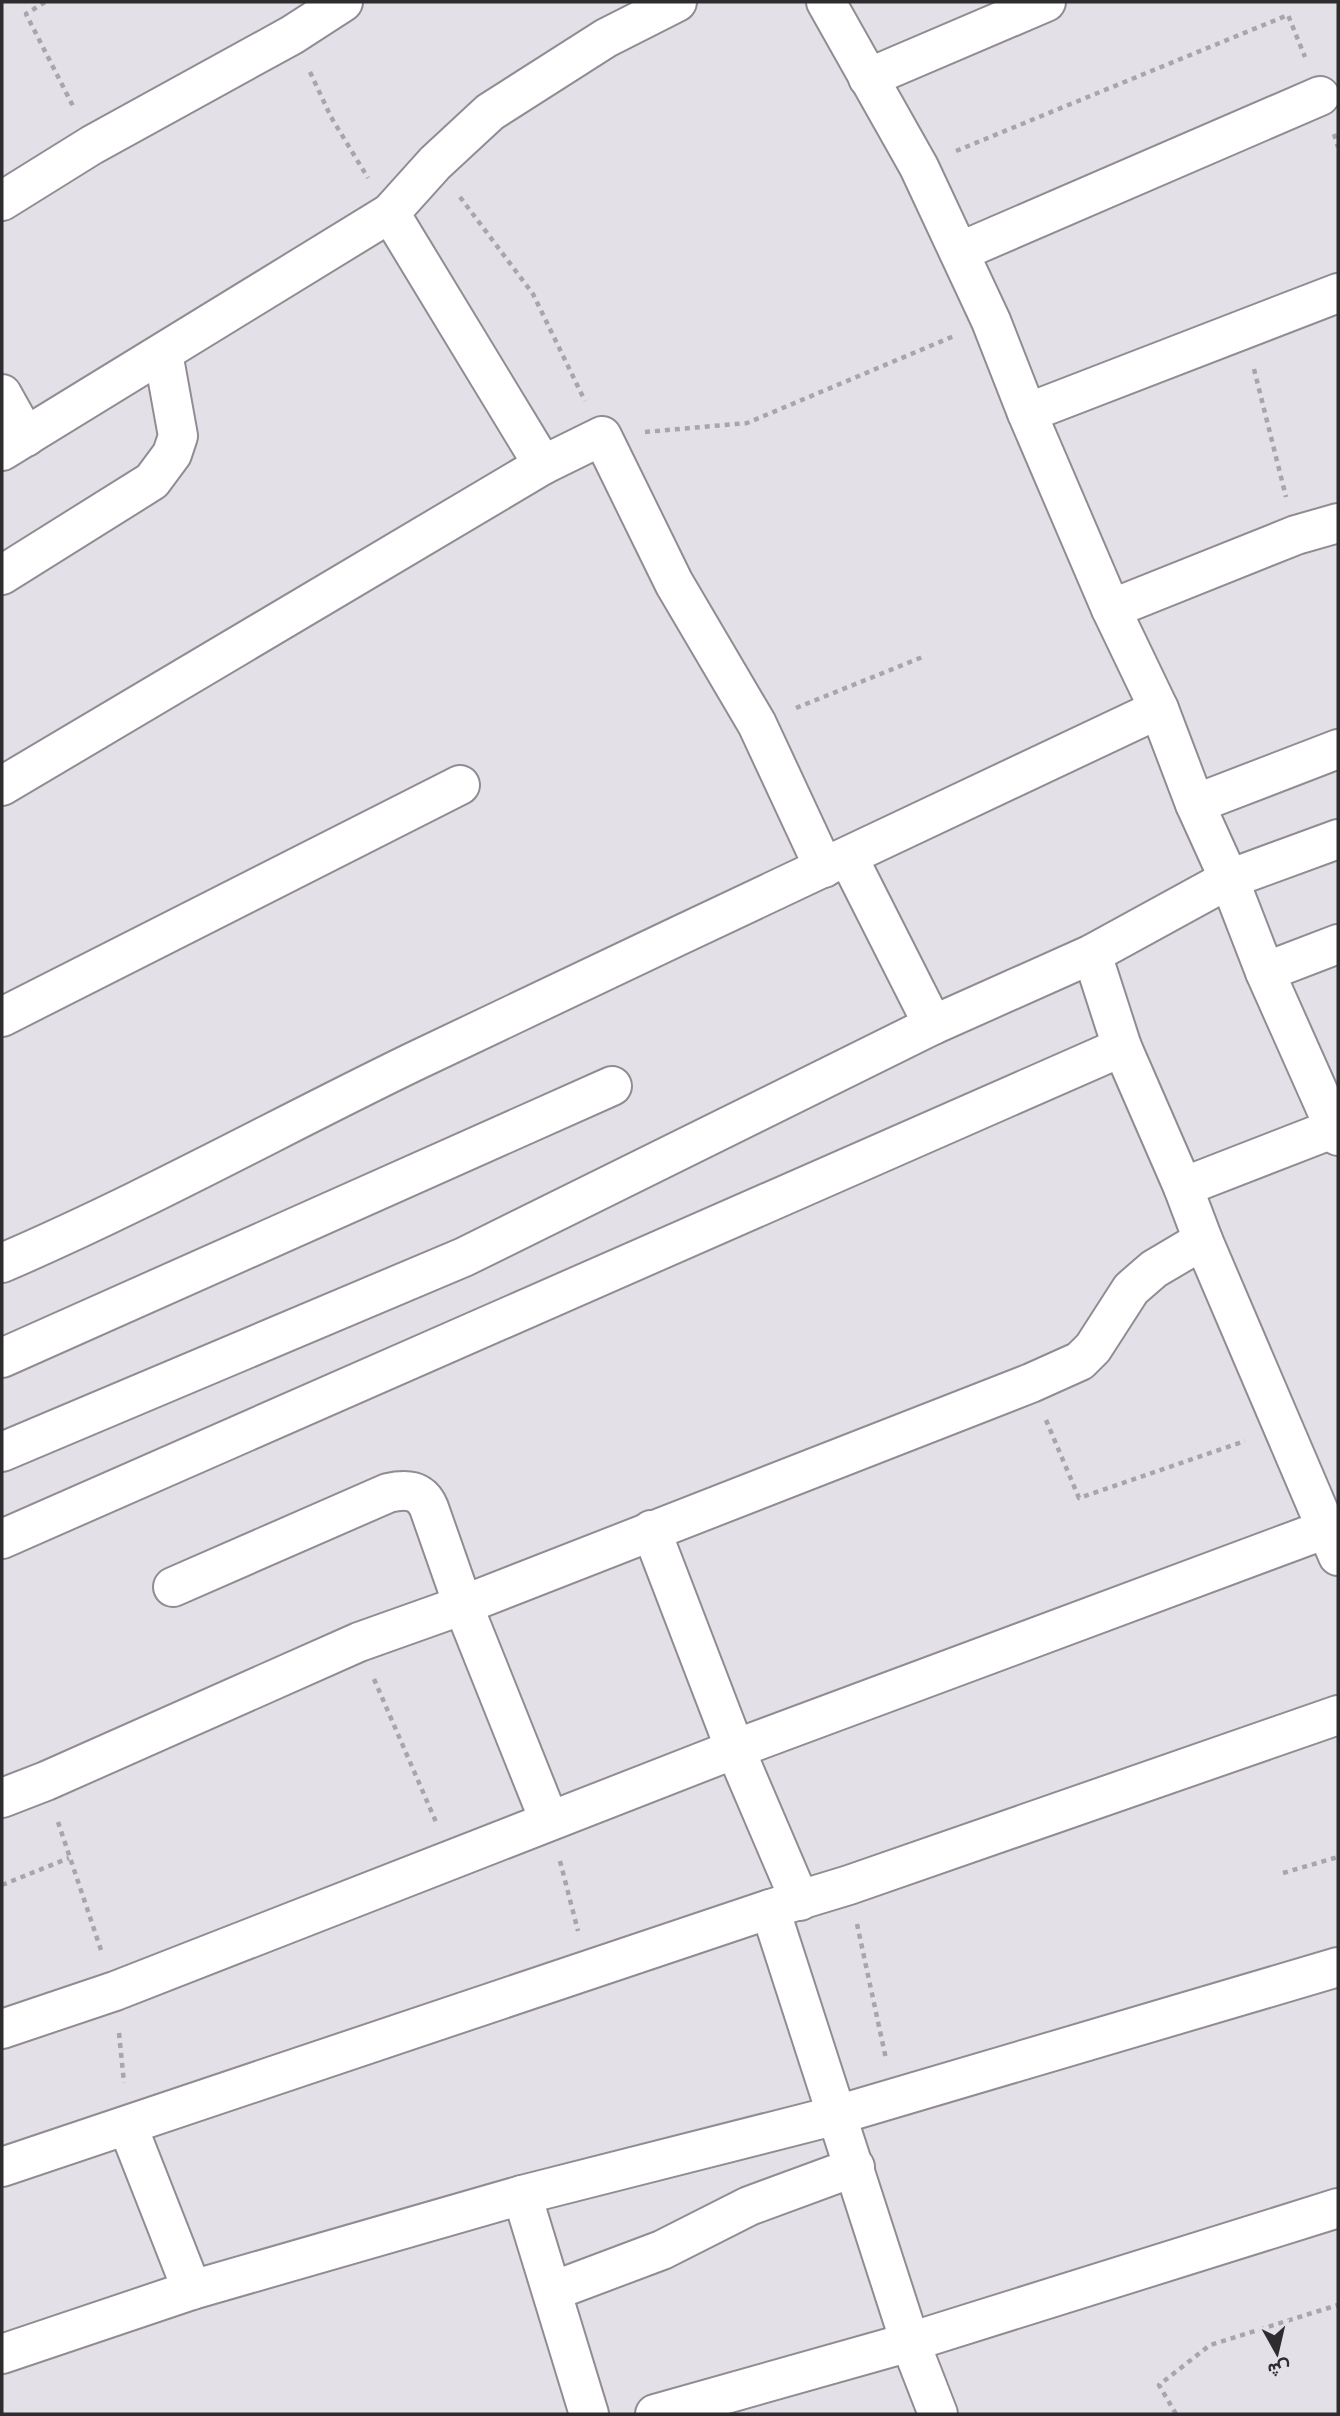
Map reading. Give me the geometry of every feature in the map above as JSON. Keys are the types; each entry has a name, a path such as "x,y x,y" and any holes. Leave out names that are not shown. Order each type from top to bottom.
{"street":[{"path":"2,201 92,145 292,35 343,2"},
{"path":"2,394 14,444 390,214 435,163 490,113 606,37 677,2"},
{"path":"826,2 919,167 991,321 1027,413 1111,609 1160,709 1195,804 1336,1132 1182,1188"},
{"path":"868,78 1046,2"},
{"path":"959,252 1320,96"},
{"path":"390,214 543,465"},
{"path":"1027,413 1338,293"},
{"path":"2,575 152,481 172,454 178,436 163,353"},
{"path":"2,786 543,465 602,436 674,583 933,1025"},
{"path":"1111,609 1296,535 1338,523"},
{"path":"2,1264 93,1224 375,1081 1160,709"},
{"path":"1195,804 1338,749"},
{"path":"2,1017 460,785"},
{"path":"2,1452 464,1256 933,1025 1092,954 1229,879 1338,839"},
{"path":"1265,972 1338,944"},
{"path":"2,2029 115,1991 735,1749 1332,1542 1122,1047 1092,954"},
{"path":"2,1539 1122,1047"},
{"path":"2,1358 612,1086"},
{"path":"2,1798 359,1642 463,1605 1031,1383 1080,1361 1093,1348 1131,1289 1154,1269 1202,1240"},
{"path":"173,1587 388,1493 403,1490 418,1493 425,1499 463,1605 549,1820"},
{"path":"651,1530 735,1749 785,1905 837,2115 910,2342 938,2414"},
{"path":"2,2167 849,1885 1338,1715"},
{"path":"2,2354 192,2290 522,2195 837,2115 1338,1967"},
{"path":"128,2127 192,2290"},
{"path":"553,2291 662,2250 749,2206 855,2167"},
{"path":"522,2195 589,2414"},
{"path":"655,2414 910,2342 1338,2208"}],"path":[{"path":"45,2 26,14 92,145"},
{"path":"919,167 1289,15 1320,96"},
{"path":"292,35 331,117 390,214"},
{"path":"435,163 533,294 602,436 747,424 991,321"},
{"path":"1244,331 1296,535"},
{"path":"757,724 925,656"},
{"path":"1031,1383 1079,1498 1282,1428"},
{"path":"359,1642 453,1860"},
{"path":"549,1820 588,1971"},
{"path":"1283,1873 1338,1857"},
{"path":"2,1885 69,1858 115,1991 128,2127"},
{"path":"849,1885 896,2098"},
{"path":"1175,2414 1159,2385 1210,2345 1338,2305"}]}
